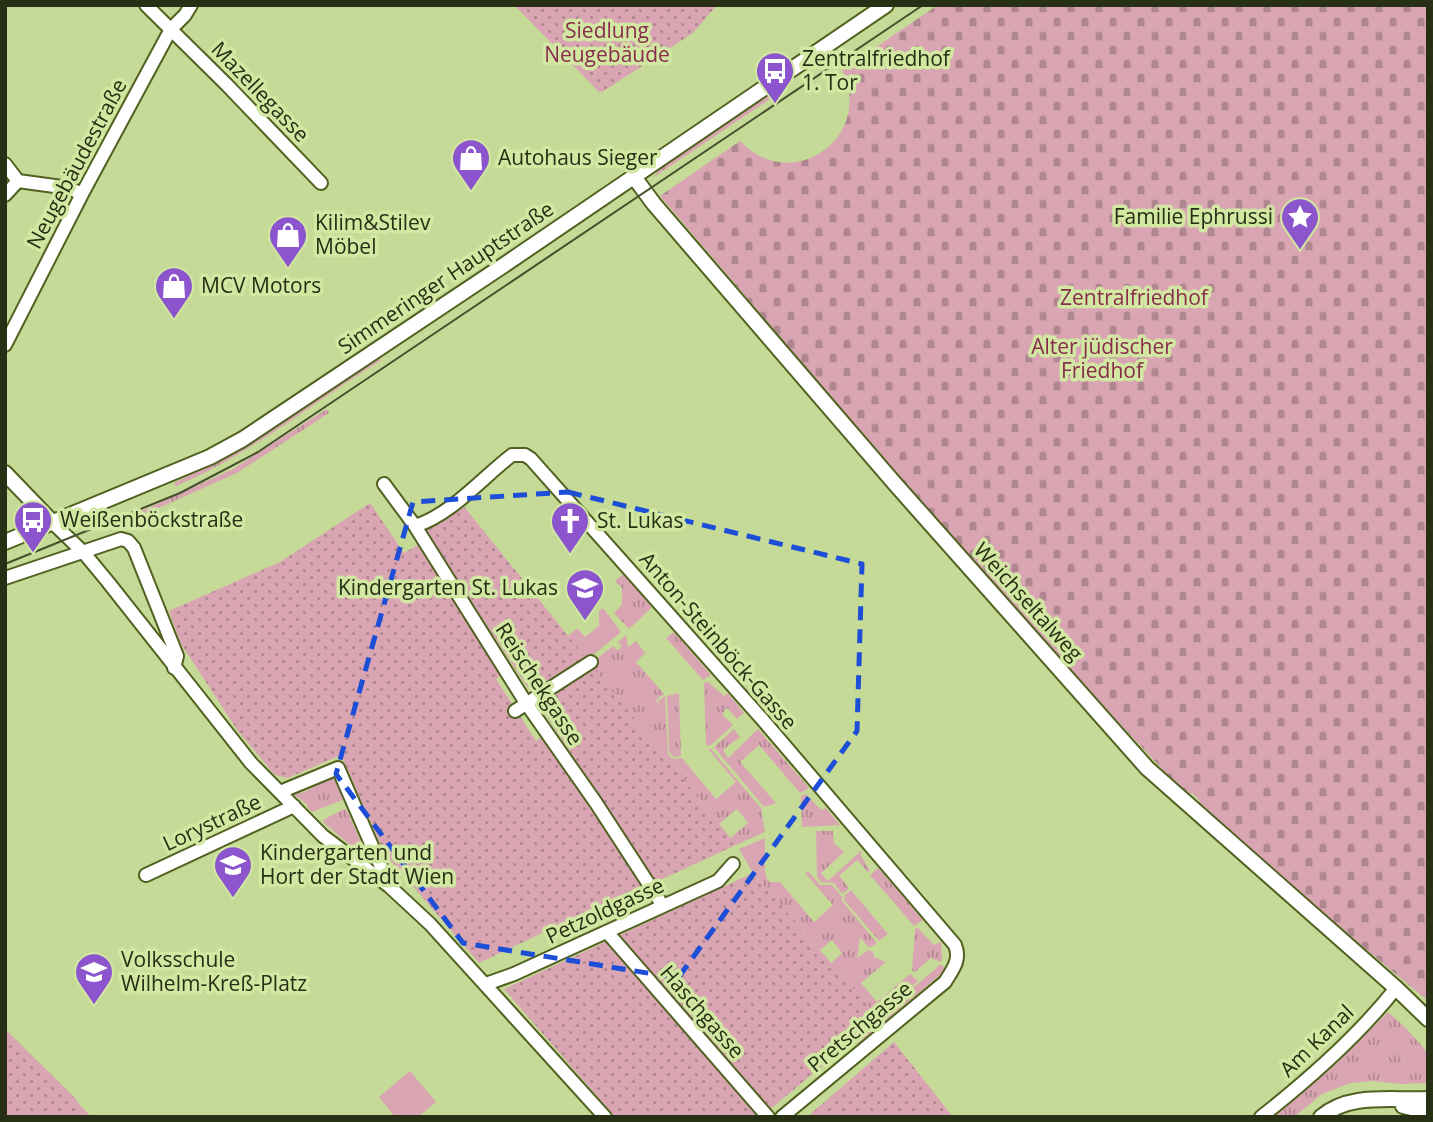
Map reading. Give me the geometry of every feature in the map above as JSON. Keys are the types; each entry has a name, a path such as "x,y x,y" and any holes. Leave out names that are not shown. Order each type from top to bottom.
{"main road":[{"name":"Simmeringer Hauptstraße","path":"5,542 210,457 243,439 886,5"},
{"name":"Weichseltalweg","path":"634,177 648,198 896,485 1147,768 1428,1018"},
{"path":"5,473 54,523"},
{"path":"1381,1100 1428,1112"},
{"path":"1321,1117 1339,1105 1352,1102 1428,1100"}],"street":[{"name":"Mazellegasse","path":"146,5 321,183"},
{"name":"Neugebäudestraße","path":"5,345 171,29 191,5"},
{"path":"5,164 18,181 69,188 82,194"},
{"path":"5,195 18,181"},
{"name":"Anton-Steinböck-Gasse","path":"415,526 426,522 481,483 512,455 519,453 531,459 762,719 948,936 958,952 957,962"},
{"name":"Reischekgasse","path":"384,484 415,526 526,703 663,906"},
{"path":"54,523 84,553 251,764 323,836 389,886 430,924 606,1117"},
{"path":"5,578 121,539 128,541 134,548 177,656 174,668"},
{"path":"135,617 159,608"},
{"path":"515,711 591,662"},
{"path":"280,792 338,768 389,886"},
{"name":"Lorystraße","path":"146,875 294,806"},
{"name":"Petzoldgasse","path":"486,984 514,974 718,881 733,864"},
{"name":"Haschgasse","path":"607,932 768,1117"},
{"name":"Pretschgasse","path":"782,1117 945,982 957,962"},
{"name":"Am Kanal","path":"1261,1117 1332,1055 1396,988"}],"highlighted area":[{"path":"568,492 862,564 857,731 678,978 463,943 336,774 413,502"}],"green space":[{"name":"Siedlung Neugebäude","path":"514,5 717,5 693,33 599,92"},
{"name":"Alter jüdischer Friedhof","path":"938,5 1428,5 1428,1001 1233,838 1198,806 1200,801 1192,793 1187,795 985,574 660,196 740,141 761,156 783,163 804,160 823,151 838,136 847,117 849,95 842,70"},
{"path":"776,87 782,91 654,177 691,144"},
{"path":"380,358 380,361 255,444 176,486 174,483 245,447"},
{"path":"327,409 329,413 237,473 136,518 131,516 233,469"},
{"path":"370,503 404,553 418,545 502,674 496,679 536,741 543,736 641,886 479,963 385,854 341,755 288,778 275,775 238,731 181,644 169,611 280,562"},
{"path":"462,504 736,845 656,882 424,530"},
{"path":"624,574 652,607 629,629 614,613 622,605 622,588 615,581"},
{"path":"603,608 621,632 587,660 568,636 577,628 585,637 599,626 599,611"},
{"path":"674,632 711,675 703,680 666,638"},
{"path":"626,635 628,647 636,641 645,653 636,662 664,694 656,700 660,706 658,701 665,696 668,754 673,759 682,758 716,799 736,782 708,749 711,749 761,808 765,832 736,845 730,838 748,823 737,809 719,824 590,664 613,646 617,650 622,647 618,642"},
{"path":"708,682 724,696 728,693 744,713 737,719 727,708 722,714 733,725 711,745 706,746 704,683"},
{"path":"679,693 681,756 674,757 669,752 667,696"},
{"path":"734,729 740,737 723,750 728,758 758,729 809,788 800,793 759,745 740,762 776,803 764,807 714,747"},
{"path":"331,775 336,775 345,799 312,812 308,805 293,794 295,791 302,793 328,780"},
{"path":"806,794 821,810 826,808 840,825 802,827 801,796"},
{"path":"344,809 368,858 373,859 375,866 324,823 323,820"},
{"path":"816,831 833,831 834,843 844,852 821,873 828,881 862,850 860,854 870,871 857,860 839,876 849,888 844,893 841,893 834,883 821,882 817,877"},
{"path":"765,838 765,869 753,873 739,849"},
{"path":"878,868 923,920 914,926 870,875"},
{"path":"765,869 766,878 770,882 780,882 814,922 833,905 805,873 808,871 820,885 832,885 877,943 869,948 860,937 857,958 868,950 873,952 874,957 886,962 861,983 877,1002 910,974 918,981 877,1016 831,963 842,953 832,940 820,950 753,873"},
{"path":"753,873 879,1018 761,1117 615,1117 504,989"},
{"path":"851,890 888,934 879,941 844,900"},
{"path":"915,928 934,945 941,942 942,960 940,962 931,958 915,972 912,971"},
{"path":"941,964 946,970 859,1043 855,1038"},
{"path":"1388,1012 1428,1053 1428,1083 1351,1083 1322,1094 1294,1117 1274,1117 1334,1066"},
{"path":"5,1029 77,1100 91,1117 5,1117"},
{"path":"894,1042 953,1117 807,1117"},
{"path":"410,1071 436,1102 418,1117 395,1117 379,1097"}],"tram line":[{"path":"5,564 180,493 258,452 923,5"}],"place":[{"name":"Zentralfriedhof 1. Tor","path":"775,105"},
{"name":"Autohaus Sieger","path":"471,192"},
{"name":"Familie Ephrussi","path":"1300,251"},
{"name":"Kilim&Stilev Möbel","path":"288,269"},
{"name":"MCV Motors","path":"174,320"},
{"name":"Weißenböckstraße","path":"33,554"},
{"name":"St. Lukas","path":"570,555"},
{"name":"Kindergarten St. Lukas","path":"585,622"},
{"name":"Kindergarten und Hort der Stadt Wien","path":"233,899"},
{"name":"Volksschule Wilhelm-Kreß-Platz","path":"94,1006"}],"park label":[{"name":"Zentralfriedhof","path":"1134,298"}]}
